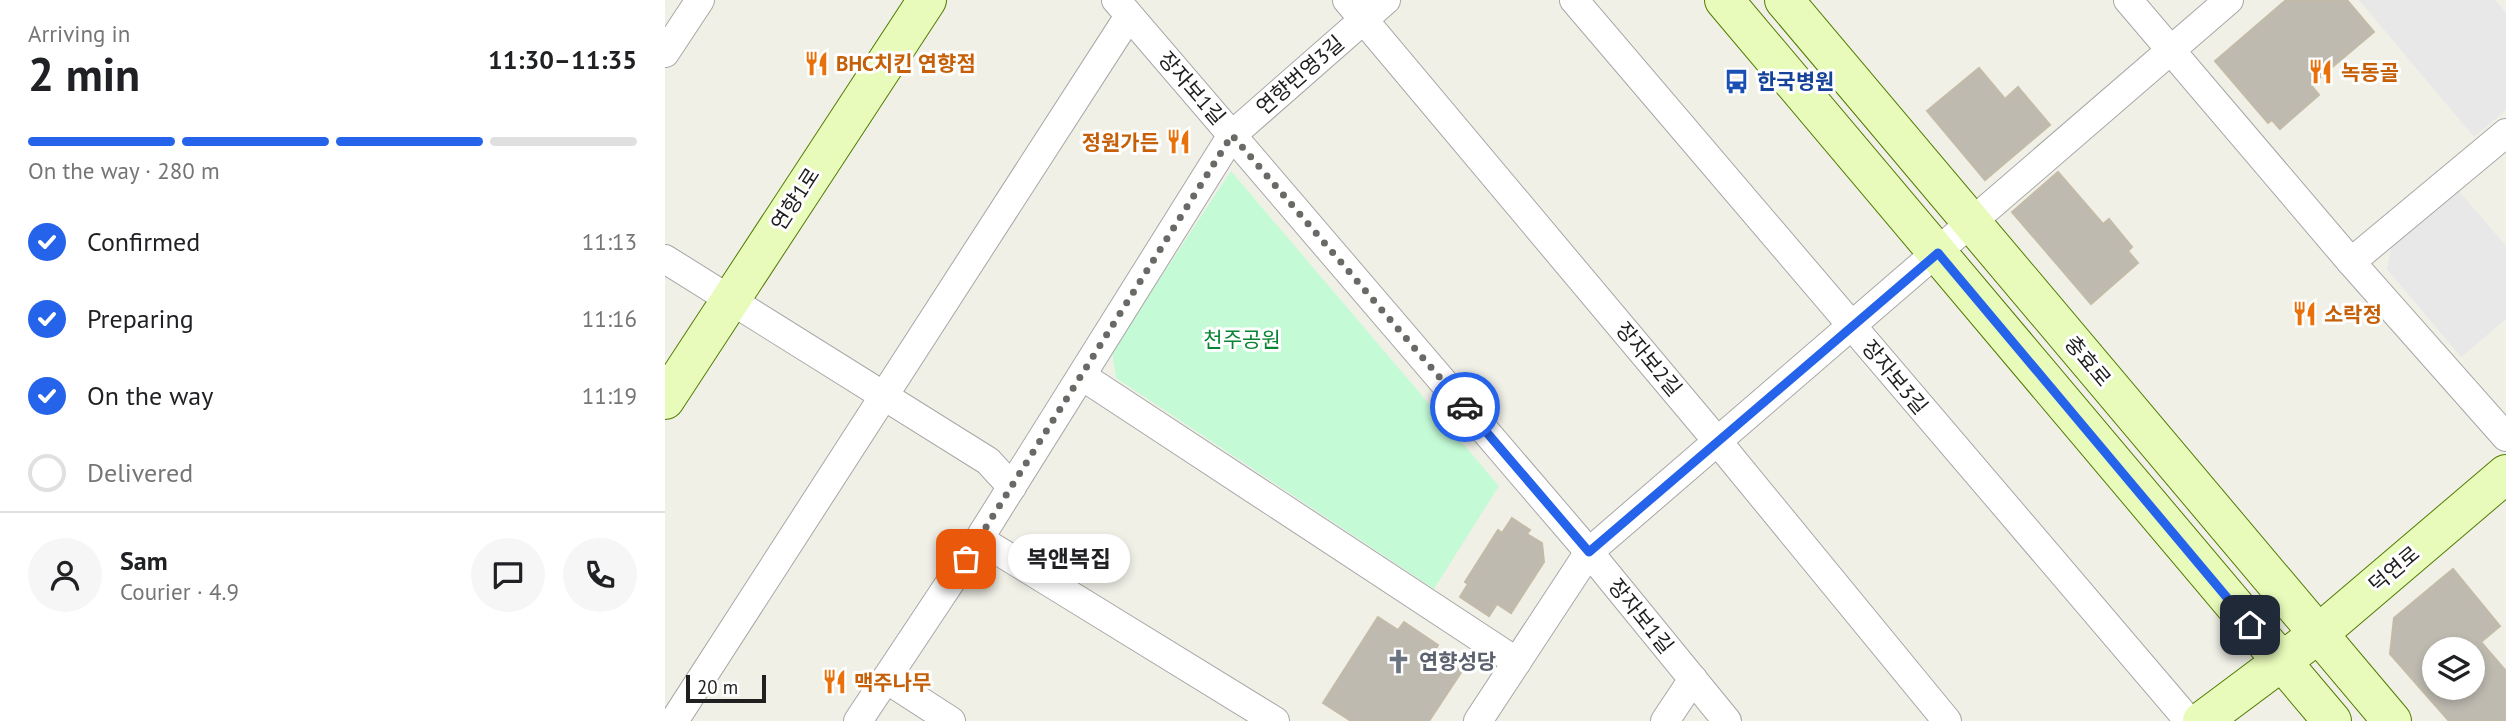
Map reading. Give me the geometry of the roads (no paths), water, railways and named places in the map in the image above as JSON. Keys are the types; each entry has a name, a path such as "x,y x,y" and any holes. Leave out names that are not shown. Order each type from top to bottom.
{"main road":[{"name":"연향1로","path":"665,400 927,0"},
{"path":"1724,0 2332,721"},
{"name":"충효로","path":"1784,0 2392,721"},
{"name":"덕연로","path":"2202,721 2317,635 2506,474"}],"street":[{"path":"665,52 700,0"},
{"name":"연향번영3길","path":"858,721 979,539 1232,135 1355,10 1386,0"},
{"name":"장자보3길","path":"1574,0 2189,721"},
{"path":"2128,0 2351,262 2506,436"},
{"path":"1478,721 1589,552 2229,0"},
{"path":"674,721 886,397 1123,8"},
{"name":"장자보1길","path":"1123,8 1589,552 1727,721"},
{"name":"장자보2길","path":"1355,10 1719,442 1947,721"},
{"path":"2351,262 2506,132"},
{"path":"665,259 988,461 1012,487"},
{"path":"1082,376 1517,662"},
{"path":"979,539 1275,721"},
{"path":"886,679 951,721"},
{"path":"1665,721 1693,679"}],"place":[{"name":"BHC치킨 연향점","path":"816,63"},
{"name":"녹동골","path":"2321,72"},
{"name":"한국병원","path":"1737,81"},
{"name":"정원가든","path":"1179,142"},
{"name":"소락정","path":"2304,314"},
{"name":"복앤복집","path":"966,559"},
{"name":"연향성당","path":"1399,661"},
{"name":"맥주나무","path":"834,682"}],"park label":[{"name":"천주공원","path":"1242,339"}]}
